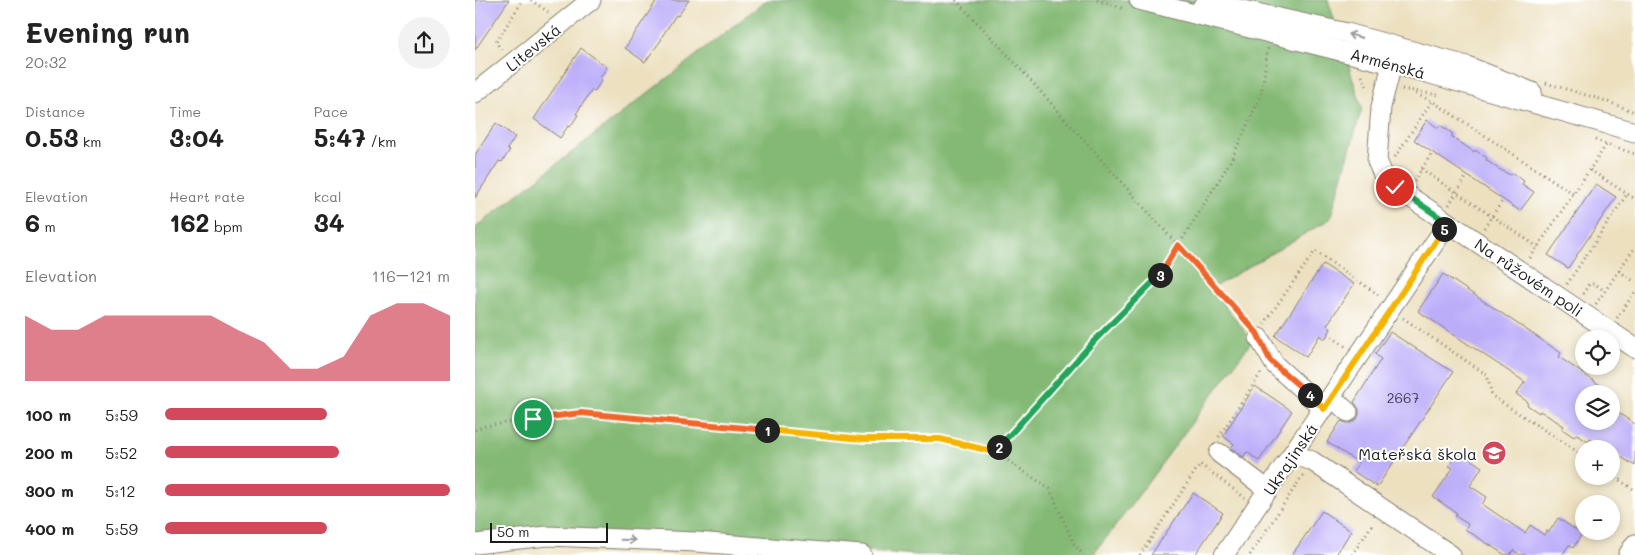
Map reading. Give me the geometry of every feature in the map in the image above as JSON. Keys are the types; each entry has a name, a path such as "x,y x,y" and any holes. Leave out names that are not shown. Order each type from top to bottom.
{"street":[{"name":"Litevská","path":"475,93 591,0"},
{"name":"Arménská","path":"1147,2 1420,71 1633,132"},
{"path":"1147,2 1234,8 1378,42 1467,66 1633,132"},
{"path":"1192,13 1234,28 1365,64 1374,73 1382,94"},
{"path":"1378,42 1391,56 1390,64"},
{"path":"1446,217 1386,182 1377,161 1383,71 1396,60 1407,57 1551,100"},
{"path":"1382,94 1390,83 1400,76 1420,71"},
{"name":"Ukrajinská","path":"1225,555 1328,403 1387,303 1446,217"},
{"name":"Na růžovém poli","path":"1446,217 1635,348"},
{"path":"1258,335 1270,360 1328,403 1348,412"},
{"path":"1214,450 1268,490"},
{"path":"1293,454 1312,462 1451,555"},
{"path":"475,544 547,536 697,542 862,555"},
{"path":"1628,555 1635,544"}],"path":[{"path":"501,50 496,42 523,0"},
{"path":"531,0 548,12"},
{"path":"956,0 1006,53 1258,335 1315,251 1487,376 1491,396 1575,450"},
{"path":"995,452 1095,340 1159,277 1230,162 1261,96 1268,48"},
{"path":"1412,92 1431,101 1574,194"},
{"path":"1393,159 1431,101"},
{"path":"1529,259 1607,144"},
{"path":"1409,188 1432,153"},
{"path":"1421,169 1538,247"},
{"path":"1590,170 1635,199"},
{"path":"1446,217 1467,176"},
{"path":"1562,291 1627,194"},
{"path":"1480,235 1503,200"},
{"path":"1592,311 1635,247"},
{"path":"1631,253 1635,256"},
{"path":"1619,271 1635,282"},
{"path":"1581,296 1589,284 1595,284 1605,291"},
{"path":"1613,325 1635,292"},
{"path":"1328,334 1349,349"},
{"path":"1140,555 1200,464 1214,450 1270,360"},
{"path":"475,430 485,426 581,413 863,439 940,439 995,452 1050,489 1073,542 1083,555"},
{"path":"1200,464 1249,500"},
{"path":"1250,555 1304,474 1312,475"},
{"path":"1620,481 1635,490"},
{"path":"1352,555 1376,518"}],"green space":[{"path":"767,0 1328,0 1362,108 1330,219 1212,288 1252,341 1093,555 917,555 709,538 475,538 475,228"}],"building":[{"path":"475,0 509,0 475,50"},
{"path":"657,0 689,0 678,16 676,15 662,39 645,62 625,48"},
{"path":"581,48 607,67 600,78 602,80 594,92 592,90 570,127 568,126 560,138 534,119"},
{"path":"1427,120 1438,128 1440,125 1453,134 1451,136 1474,152 1475,150 1487,158 1486,160 1497,168 1510,175 1512,173 1524,181 1522,184 1534,192 1520,211 1414,140"},
{"path":"496,123 515,137 507,149 510,150 502,162 499,161 475,198 475,155"},
{"path":"1596,184 1616,197 1568,268 1548,255"},
{"path":"1323,264 1354,284 1327,325 1331,329 1325,339 1320,335 1306,357 1275,336"},
{"path":"1443,274 1561,353 1559,357 1575,368 1575,375 1585,375 1600,385 1575,385 1575,430 1620,430 1620,414 1635,424 1635,466 1620,456 1620,440 1585,440 1576,434 1574,437 1562,429 1564,426 1527,405 1528,402 1516,394 1525,382 1418,311"},
{"path":"1390,332 1453,372 1377,487 1353,471 1359,463 1327,442 1341,421 1351,423 1357,419 1359,409 1354,402 1381,359 1375,354"},
{"path":"1255,386 1292,411 1259,461 1247,452 1243,457 1231,448 1234,444 1223,436"},
{"path":"1458,451 1482,467 1470,486 1487,497 1482,504 1525,533 1530,525 1544,535 1546,531 1549,532 1558,518 1575,529 1575,540 1578,540 1573,548 1569,545 1562,555 1520,555 1513,550 1510,555 1505,555 1465,529 1468,524 1455,516 1457,513 1433,497 1453,468 1449,466"},
{"path":"1193,493 1223,513 1195,555 1151,555"},
{"path":"1322,511 1351,531 1336,555 1292,555"}],"place":[{"name":"Mateřská škola","path":"1494,453"}],"route":[{"path":"533,419 581,413 863,439 940,439 995,452 1095,340 1159,277 1178,245 1257,333 1270,360 1324,409 1448,223 1395,187"}]}
